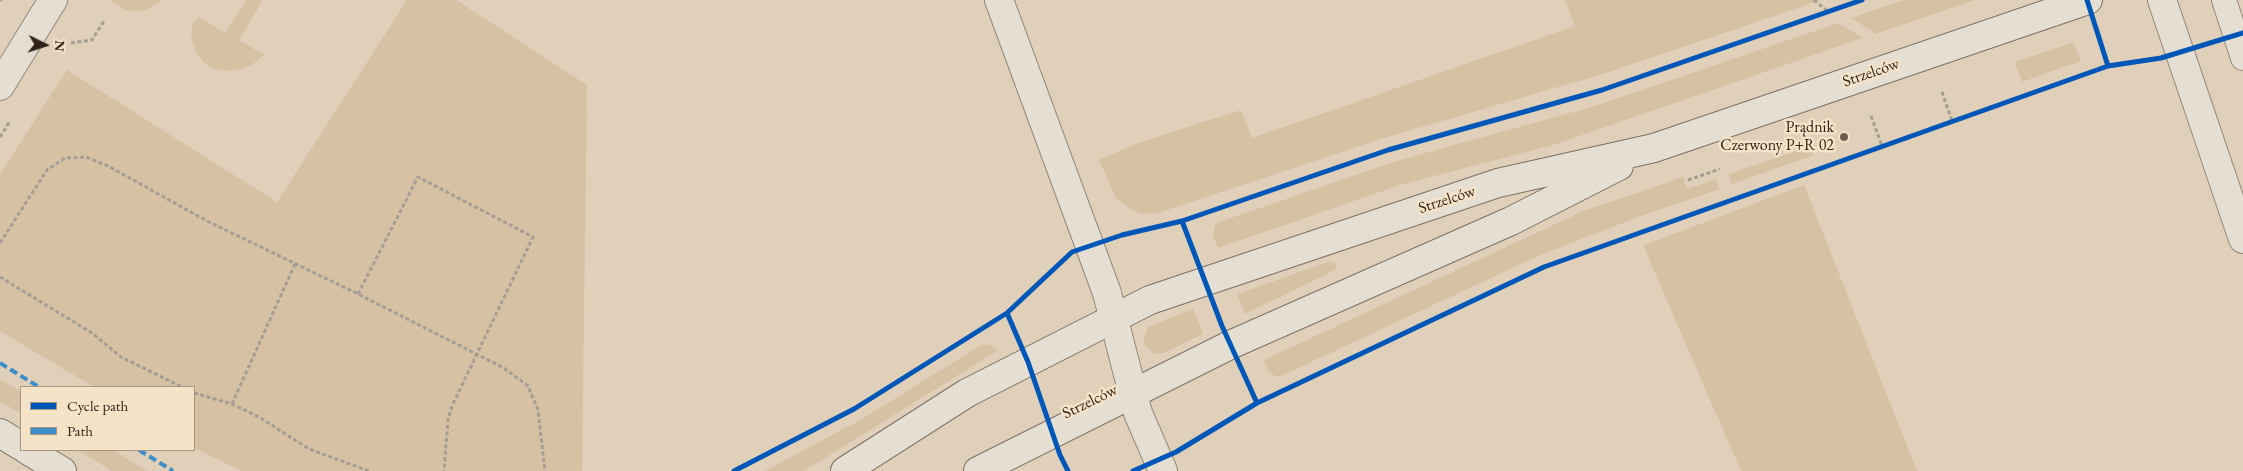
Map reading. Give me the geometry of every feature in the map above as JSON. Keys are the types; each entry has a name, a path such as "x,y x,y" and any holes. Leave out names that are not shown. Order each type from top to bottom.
{"street":[{"path":"3,73 53,0"},
{"path":"999,0 1107,293 1138,413 1163,471"},
{"name":"Strzelców","path":"845,471 968,393 1150,300 1498,183 1654,148 2088,0"},
{"path":"2162,0 2243,239"},
{"name":"Strzelców","path":"978,471 1230,346 1511,221 1654,148"},
{"path":"0,433 20,445"},
{"path":"29,451 62,471"}],"lane":[{"path":"2224,0 2243,58"}],"path":[{"path":"1814,0 1829,12"},
{"path":"1942,92 1952,121"},
{"path":"1871,116 1882,146"},
{"path":"0,243 47,170 65,158 86,157 108,166 207,221 358,294 504,368 528,386 538,410 545,471"},
{"path":"1688,180 1720,169"},
{"path":"358,294 418,177 533,237 452,406 448,420 444,471"},
{"path":"232,404 296,264"},
{"path":"0,277 92,333 121,357 180,386"},
{"path":"195,392 232,404 259,417 310,449 369,471"}],"shaded area":[{"path":"110,0 163,0 146,10 137,11 125,10"},
{"path":"246,0 263,0 239,40 264,55 253,64 242,69 228,71 214,69 205,64 196,52 191,37 193,23 200,17 225,33"},
{"path":"407,0 456,0 587,85 582,471 242,471 195,448 195,386 92,386 0,331 0,174 67,70 277,202"},
{"path":"1565,0 1821,0 1606,73 1381,139 1158,213 1143,214 1133,211 1116,198 1099,160 1138,143 1241,110 1252,138 1575,26"},
{"path":"1904,0 1974,0 1876,34 1851,18"},
{"path":"1838,23 1863,38 1553,145 1400,185 1218,248 1213,235 1215,225 1219,222 1400,160 1595,106"},
{"path":"2072,43 2081,61 2022,82 2015,62"},
{"path":"1811,146 1814,155 1732,184 1729,174"},
{"path":"1683,177 1687,189 1716,179 1720,189 1638,217 1538,256 1279,377 1269,372 1264,360 1581,212"},
{"path":"1804,185 1917,471 1741,471 1651,264 1644,245"},
{"path":"1331,261 1337,264 1335,270 1245,314 1237,294"},
{"path":"1193,309 1203,334 1162,354 1154,353 1146,347 1143,340 1148,327"},
{"path":"983,344 993,346 997,351 804,471 765,471 862,419"},
{"path":"0,379 20,391 20,413 0,401"},
{"path":"80,451 115,451 147,471 112,471"}],"marked path":[{"path":"0,363 37,386"},
{"path":"141,451 173,471"}],"cycle path":[{"path":"734,471 854,409 1007,313 1072,252 1122,235 1182,221 1388,150 1602,90 1862,0"},
{"path":"2087,0 2108,66"},
{"path":"1133,471 1176,452 1257,403 1544,267 2108,66 2161,58 2243,33"},
{"path":"1182,221 1222,326 1257,403"},
{"path":"1007,313 1028,362 1060,455 1068,471"}],"place":[{"name":"Prądnik Czerwony P+R 02","path":"1844,137"}]}
